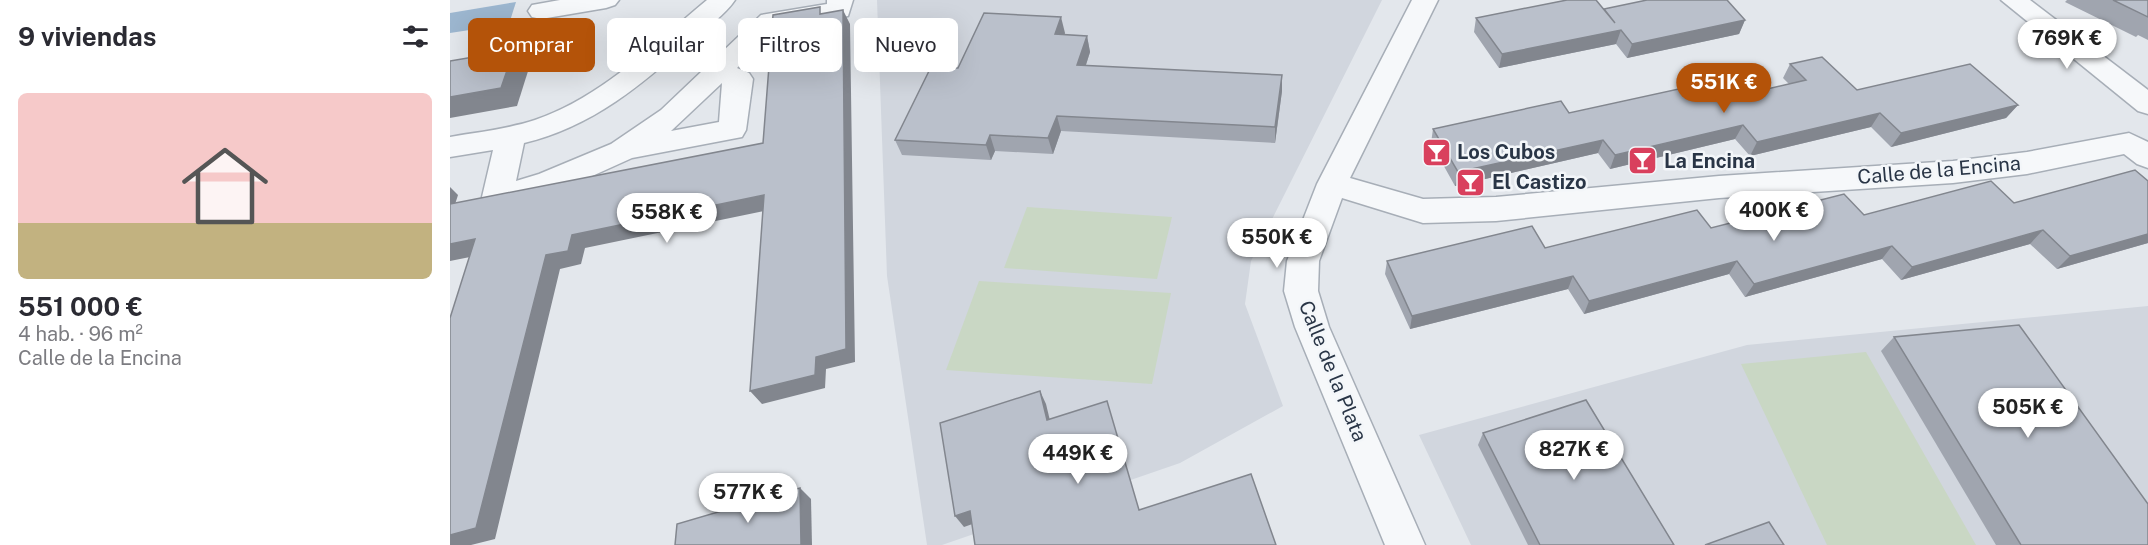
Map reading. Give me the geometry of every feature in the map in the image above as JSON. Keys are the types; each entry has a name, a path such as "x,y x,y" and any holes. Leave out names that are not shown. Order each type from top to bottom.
{"street":[{"path":"541,11 606,0"},
{"path":"450,147 550,126 607,96 721,0"},
{"path":"726,66 770,21 792,9 839,10 840,0"},
{"name":"Calle de la Plata","path":"1405,545 1312,327 1301,291 1303,261 1332,184 1425,0"},
{"path":"2014,0 2148,104"},
{"path":"511,136 497,197 548,183 621,151 671,117 720,72 739,79 732,130 621,151"},
{"name":"Calle de la Encina","path":"1332,184 1423,211 1496,209 1719,187 1953,172 2027,163 2129,143 2148,157"}],"shaded area":[{"path":"877,0 1382,0 1251,261 1245,304 1283,406 1180,463 942,545 927,545 887,276 880,72 958,72 958,18 878,18"},
{"path":"2148,306 2148,545 1471,545 1419,435 1747,345"}],"green space":[{"path":"1027,207 1172,217 1157,279 1004,268"},
{"path":"979,281 1171,293 1152,384 946,370"},
{"path":"1866,352 1976,545 1827,545 1741,364"}],"water":[{"path":"516,2 511,18 468,18 468,30 450,33 450,13"}],"building":[{"path":"1567,0 1596,0 1615,23 1604,9 1647,0 1727,0 1745,20 1632,44 1621,30 1502,54 1476,18"},
{"path":"2113,0 2148,0 2148,17"},
{"path":"820,7 820,14 843,10 846,349 816,357 815,375 750,391 764,195 572,235 568,251 546,255 476,528 450,535 450,318 475,239 450,244 450,204 763,143 769,72 842,72 842,18 773,18 773,15"},
{"path":"984,13 1061,17 1055,34 1087,36 1077,65 1282,75 1275,127 1057,116 1048,138 990,135 986,145 895,140 929,72 958,72"},
{"path":"1822,57 1857,90 1970,64 2018,105 1901,133 1880,113 1757,142 1743,125 1615,155 1603,140 1458,172 1433,129 1561,101 1569,113 1706,83 1720,100 1806,80 1790,64"},
{"path":"468,58 468,72 506,72 501,88 450,97 450,61"},
{"path":"2135,170 2148,181 2148,234 2070,256 2043,230 1912,267 1892,246 1754,284 1737,261 1589,301 1573,276 1412,316 1387,261 1532,226 1545,248 1697,210 1711,228 1844,194 1864,215 1991,181 2014,203"},
{"path":"2019,325 2148,504 2148,545 2021,545 1894,337"},
{"path":"1040,391 1047,420 1107,401 1139,510 1251,474 1276,545 975,545 970,511 955,516 940,423"},
{"path":"1586,400 1674,545 1540,545 1483,433"},
{"path":"800,488 801,545 675,545 677,524"},
{"path":"1769,522 1784,545 1705,545"}],"place":[{"name":"Los Cubos","path":"1436,152"},
{"name":"La Encina","path":"1643,161"},
{"name":"El Castizo","path":"1471,182"}]}
